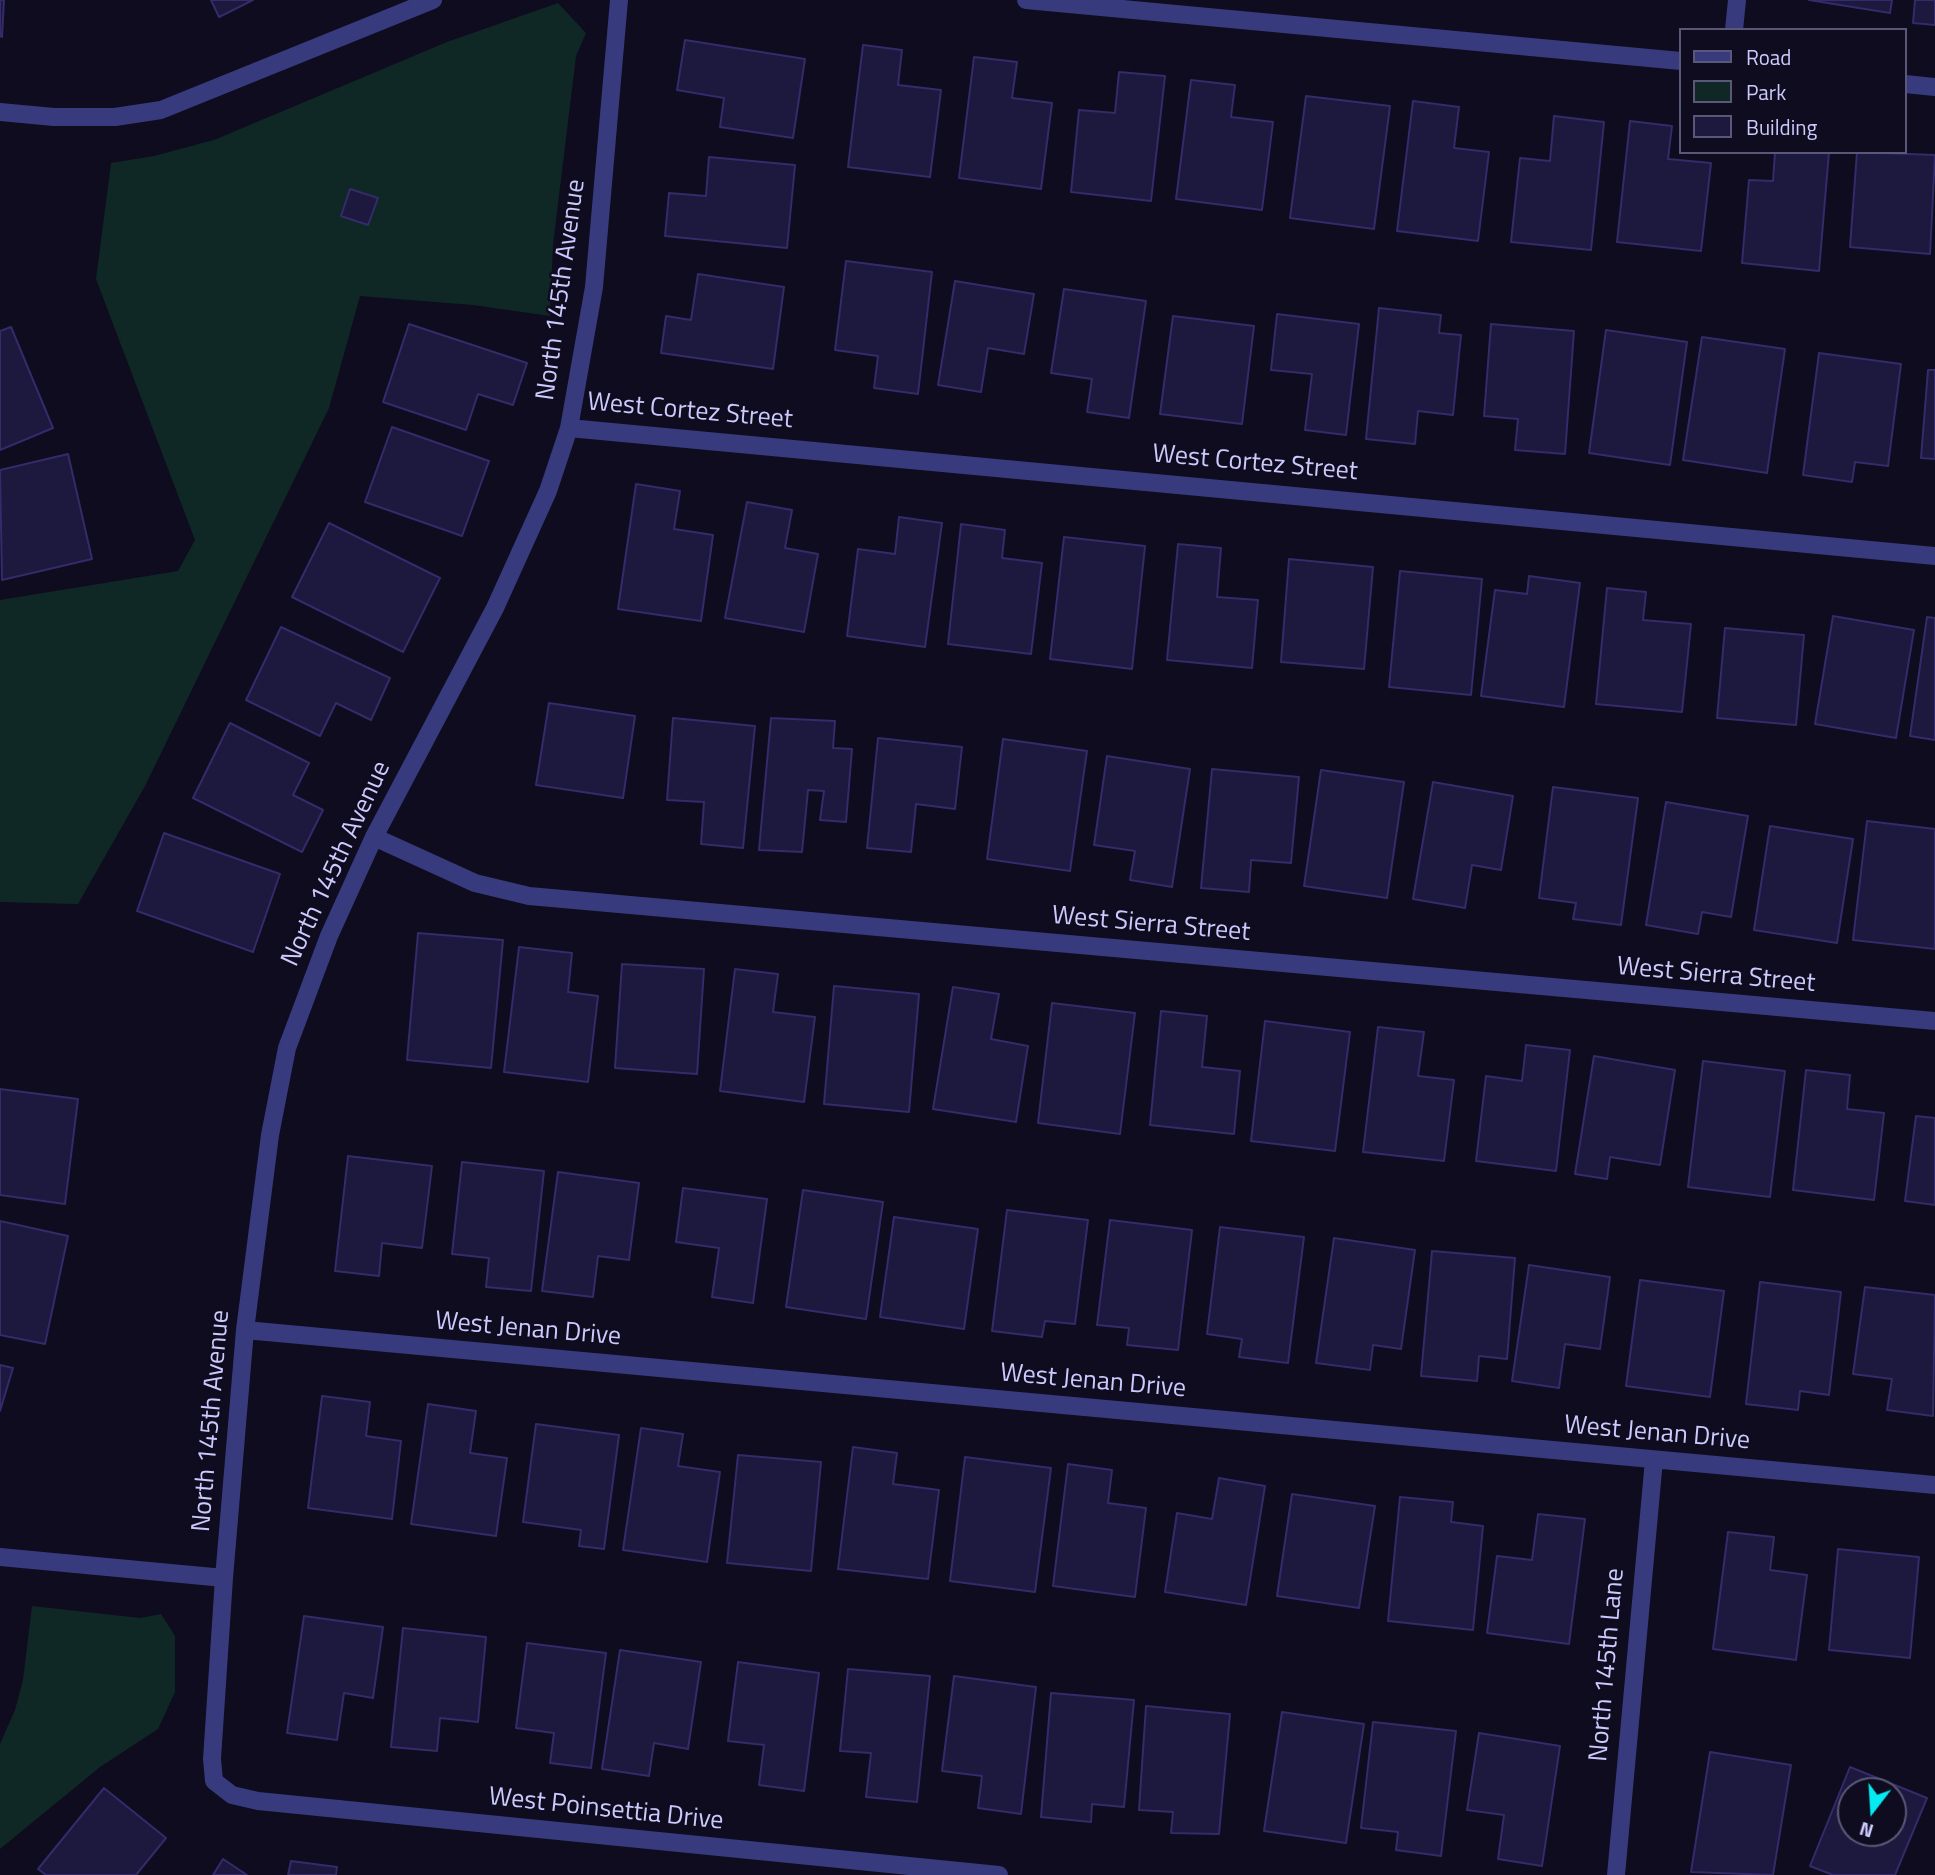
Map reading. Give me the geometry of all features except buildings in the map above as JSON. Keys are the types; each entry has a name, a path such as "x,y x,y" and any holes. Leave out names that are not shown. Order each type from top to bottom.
{"street":[{"path":"0,112 54,117 115,117 161,110 433,0"},
{"name":"North 145th Avenue","path":"214,1782 212,1759 224,1578 246,1330 270,1135 287,1048 324,947 374,837 495,608 548,491 569,428 594,286 620,0"},
{"path":"1026,0 1680,61"},
{"path":"1734,28 1737,0"},
{"path":"1907,84 1935,87"},
{"name":"West Cortez Street","path":"569,428 1935,556"},
{"name":"West Sierra Street","path":"374,837 464,878 529,897 1935,1021"},
{"name":"West Jenan Drive","path":"246,1330 1935,1485"},
{"name":"North 145th Lane","path":"1616,1875 1654,1460"},
{"path":"0,1557 224,1578"},
{"name":"West Poinsettia Drive","path":"214,1782 232,1795 258,1801 999,1875"}],"green space":[{"path":"558,3 586,33 576,56 553,245 550,316 473,305 360,296 329,408 145,786 78,904 0,902 0,600 178,571 195,540 96,279 111,163 154,156 214,140 447,42"},
{"path":"32,1606 140,1618 161,1614 175,1636 175,1692 158,1729 100,1767 0,1849 0,1744 15,1710 23,1680"}]}
